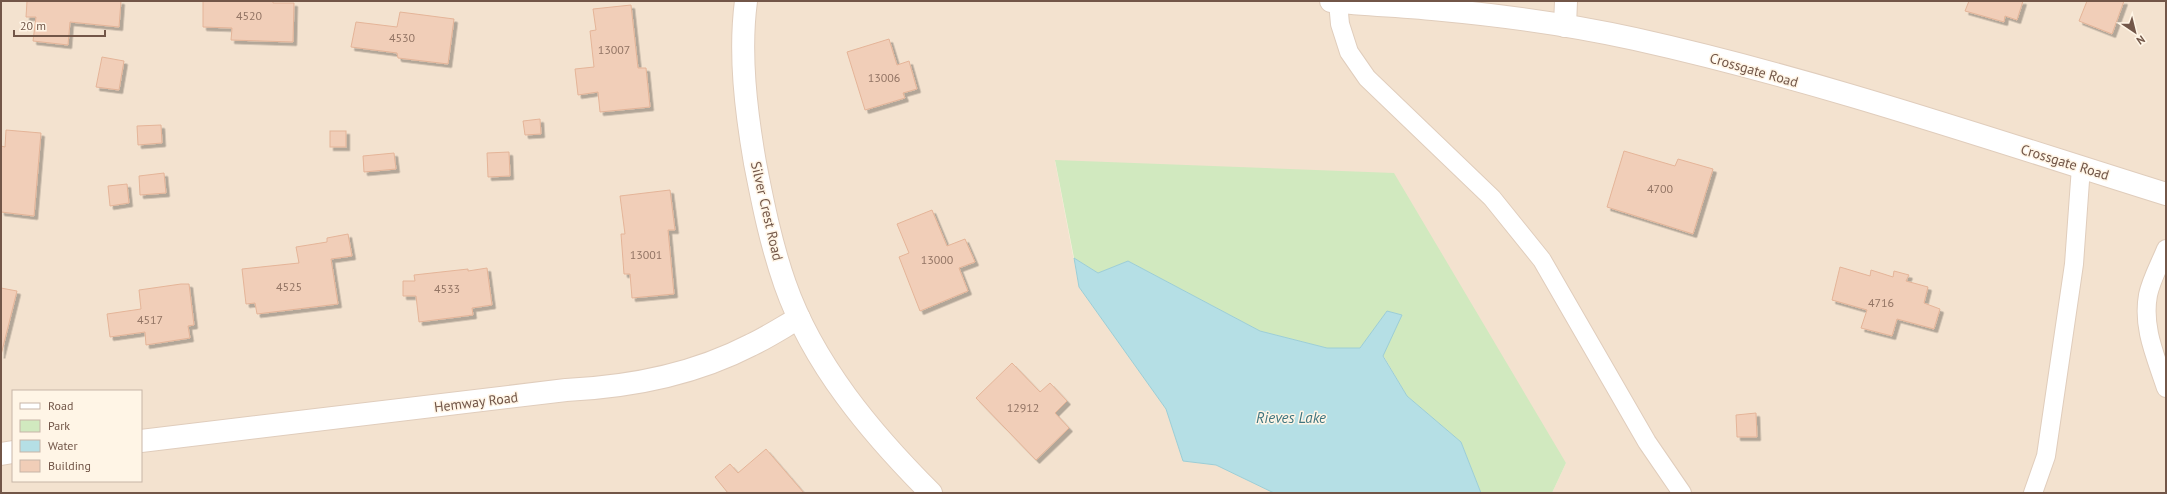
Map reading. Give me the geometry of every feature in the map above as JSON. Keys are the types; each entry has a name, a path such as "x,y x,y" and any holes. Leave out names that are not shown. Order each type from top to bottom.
{"street":[{"name":"Silver Crest Road","path":"746,1 744,80 750,134 768,231 785,285 799,318 825,366 851,402 930,493"},
{"name":"Crossgate Road","path":"1334,1 1444,10 1564,26 1633,38 1715,58 1886,107 2166,194"},
{"path":"1564,26 1566,1"},
{"name":"Hemway Road","path":"142,441 566,390 599,388 644,381 705,364 750,346 799,318"},
{"path":"1,454 12,452"}],"lane":[{"path":"1334,1 1349,52 1367,78 1492,198 1542,260 1647,442 1682,493"},
{"path":"2033,493 2046,456 2074,264 2081,167"},
{"path":"2166,249 2148,294 2146,313 2149,339 2166,388"}],"shaded area":[{"path":"1,1 2166,1 2166,493 1552,493 1566,463 1055,161 1079,287 1166,409 1183,461 1216,465 1274,493 1,493"}],"green space":[{"path":"1055,160 1394,173 1566,463 1552,493 1481,493 1461,442 1407,396 1383,355 1402,315 1387,311 1360,348 1327,348 1260,331 1128,261 1098,273 1074,258"}],"water":[{"name":"Rieves Lake","path":"1074,258 1098,273 1128,261 1260,331 1327,348 1360,348 1387,311 1402,315 1383,356 1407,396 1461,442 1481,493 1274,493 1216,465 1183,461 1166,409 1079,287"}],"building":[{"path":"27,1 121,1 119,27 70,22 68,45 33,41 36,17 26,17"},
{"path":"203,1 273,1 273,3 294,3 293,42 231,40 232,28 203,27"},
{"path":"1969,1 2023,1 2017,20 2005,16 2004,22 1965,11"},
{"path":"2087,1 2124,1 2112,34 2079,21"},
{"path":"631,5 638,68 646,68 650,107 600,112 598,92 578,95 575,69 594,67 590,31 596,30 593,9"},
{"path":"400,12 454,19 448,64 398,58 397,53 351,47 356,22 397,27"},
{"path":"889,39 897,65 909,61 917,89 903,93 905,98 865,110 847,52"},
{"path":"102,57 124,61 119,90 96,87"},
{"path":"540,119 541,134 525,135 523,121"},
{"path":"161,125 162,143 138,145 137,126"},
{"path":"6,130 41,133 34,216 1,212 1,146 5,147"},
{"path":"330,131 346,131 346,147 330,147"},
{"path":"1624,151 1675,166 1678,159 1713,169 1693,234 1607,207"},
{"path":"509,152 510,176 488,177 487,153"},
{"path":"394,153 396,169 364,172 363,156"},
{"path":"164,173 166,193 140,195 139,176"},
{"path":"127,184 129,203 110,206 108,186"},
{"path":"670,190 675,230 668,230 674,294 632,298 630,274 624,274 621,234 625,234 620,196"},
{"path":"932,210 947,246 965,239 975,262 959,268 968,291 920,311 899,257 909,253 897,224"},
{"path":"348,234 352,256 331,259 338,304 257,314 255,303 246,304 242,269 299,263 296,247 327,242 327,238"},
{"path":"1840,267 1870,276 1871,270 1893,277 1894,271 1909,275 1906,281 1928,287 1924,303 1940,309 1934,329 1897,319 1892,336 1861,328 1867,310 1832,300"},
{"path":"487,268 492,305 472,308 473,315 419,322 416,296 403,296 403,281 415,281 414,275"},
{"path":"189,284 194,325 188,326 190,338 146,345 145,332 110,337 107,314 141,309 139,290"},
{"path":"1,288 17,291 1,355"},
{"path":"1012,363 1040,392 1050,383 1067,401 1055,413 1069,428 1036,460 976,398"},
{"path":"1756,413 1757,437 1737,437 1736,415"},
{"path":"766,449 804,493 728,493 715,477 730,464 738,473"}]}
